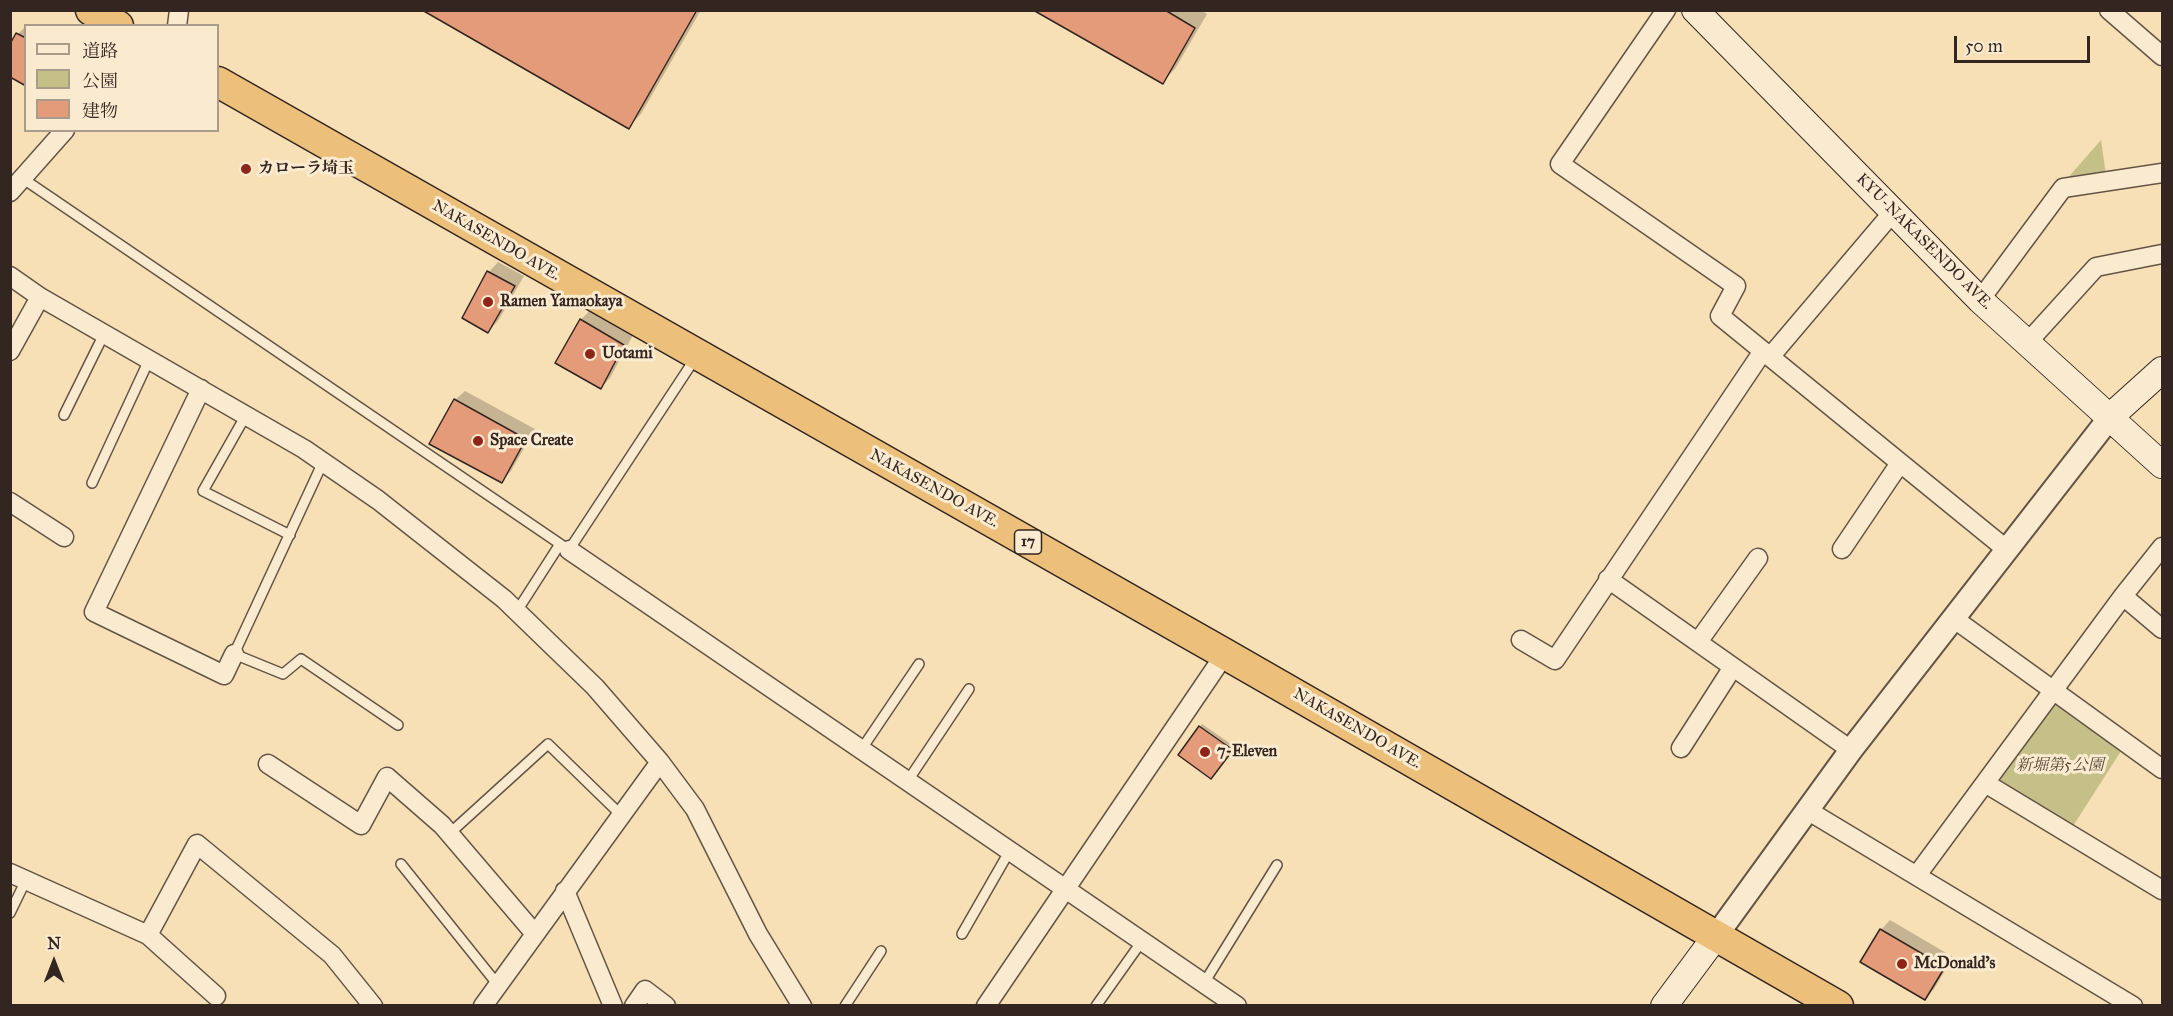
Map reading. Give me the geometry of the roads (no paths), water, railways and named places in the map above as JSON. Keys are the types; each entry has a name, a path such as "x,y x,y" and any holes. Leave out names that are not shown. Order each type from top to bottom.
{"highway":[{"path":"91,10 115,24"},
{"name":"NAKASENDO AVE.","path":"219,83 1838,1005"}],"main road":[{"name":"KYU-NAKASENDO AVE.","path":"1695,10 1980,300 2163,465"},
{"path":"2111,416 2163,370"},
{"path":"1664,1005 1716,936"}],"street":[{"path":"1666,10 1560,164 1736,286 1720,316 2006,549"},
{"path":"2109,10 2163,56"},
{"path":"16,185 63,132"},
{"path":"1980,300 2063,188 2163,173"},
{"path":"1521,640 1555,660 1608,579 1767,354 1893,212"},
{"path":"2028,342 2096,267 2163,255"},
{"path":"10,276 40,297 246,415 323,462 387,507 517,611 595,687 660,762 695,809 758,934 802,1005"},
{"path":"10,351 40,297"},
{"path":"201,390 94,612 224,675 234,654"},
{"path":"1716,936 1851,750 2111,416"},
{"path":"1842,549 1900,463"},
{"path":"10,502 64,537"},
{"path":"564,547 1204,983 1226,1003"},
{"path":"1917,875 2123,596 2163,547"},
{"path":"1698,642 1758,558"},
{"path":"1608,579 1851,750"},
{"path":"2123,596 2163,629"},
{"path":"1953,618 2163,769"},
{"path":"986,1005 1067,890 1225,654"},
{"path":"1681,748 1733,667"},
{"path":"491,998 534,934 660,762"},
{"path":"268,764 361,825 387,777 449,834 534,934"},
{"path":"1985,783 2163,890"},
{"path":"1808,810 2133,1005"},
{"path":"148,935 197,844 332,955 373,1005"},
{"path":"18,876 148,935 216,996"},
{"path":"565,891 613,1005"},
{"path":"634,1005 645,990 666,1005"}],"lane":[{"path":"16,185 564,547"},
{"path":"64,415 104,334"},
{"path":"517,611 697,355"},
{"path":"92,483 149,360"},
{"path":"246,415 203,491 290,535"},
{"path":"323,462 234,654 283,674 301,659 398,724"},
{"path":"861,750 919,664"},
{"path":"907,782 969,689"},
{"path":"449,834 548,744 621,815"},
{"path":"962,934 1009,852"},
{"path":"400,864 491,998"},
{"path":"1204,983 1277,865"},
{"path":"10,913 18,876"},
{"path":"1096,1005 1142,941"},
{"path":"845,1005 881,951"}],"place":[{"name":"カローラ埼玉","path":"246,169"},
{"name":"Ramen Yamaokaya","path":"488,302"},
{"name":"Uotami","path":"590,354"},
{"name":"Space Create","path":"478,441"},
{"name":"7-Eleven","path":"1205,752"},
{"name":"McDonald's","path":"1902,964"}],"park label":[{"name":"新堀第5公園","path":"2060,766"}]}
